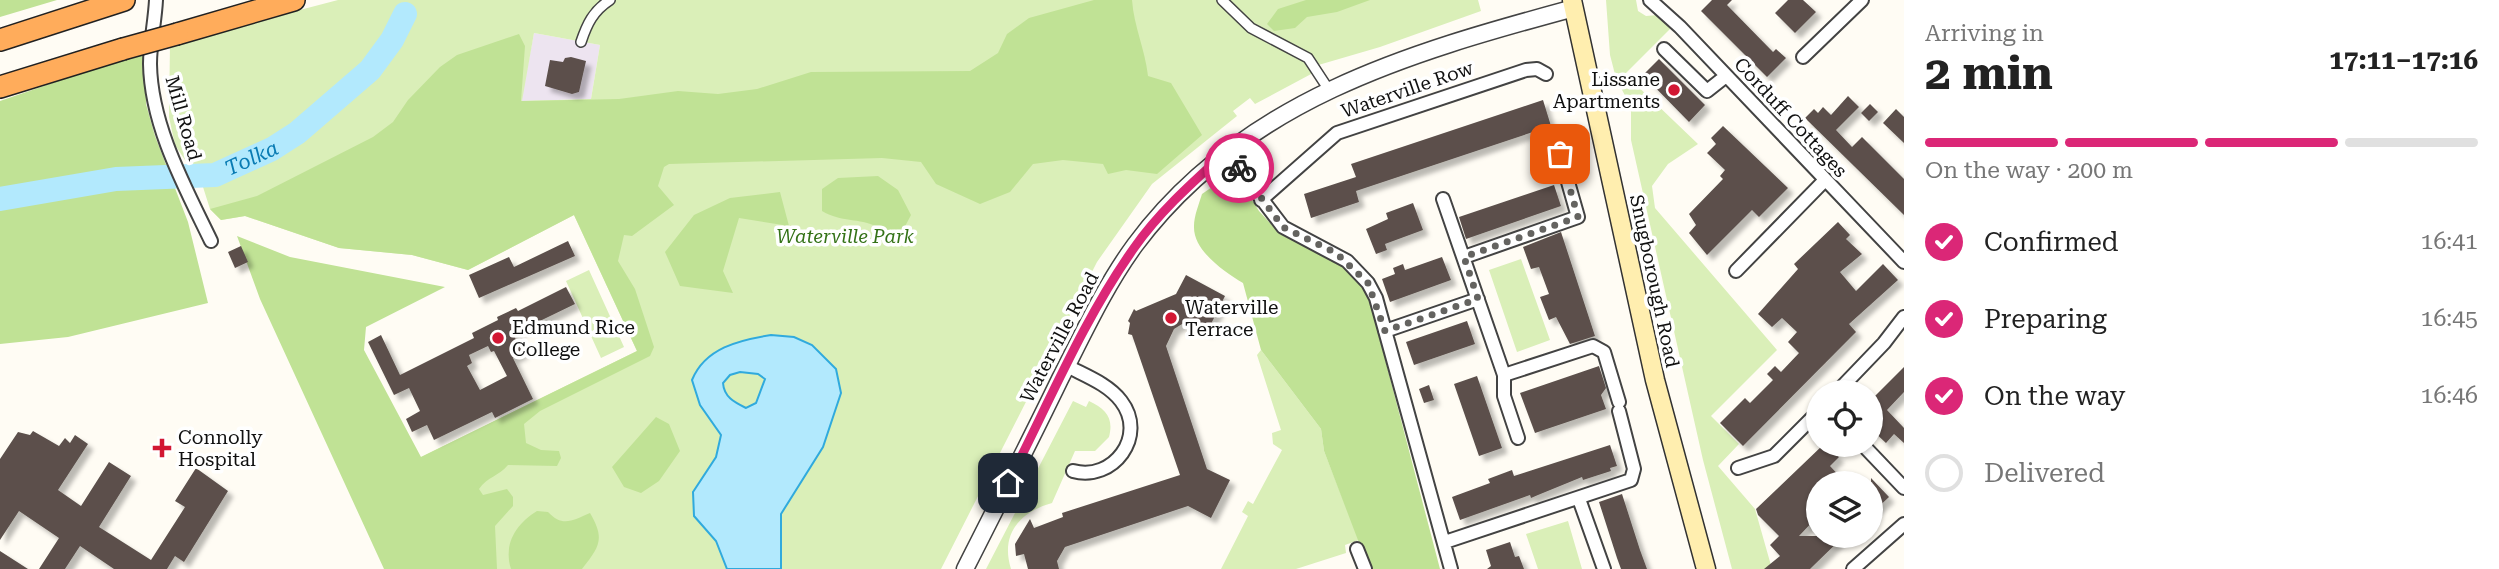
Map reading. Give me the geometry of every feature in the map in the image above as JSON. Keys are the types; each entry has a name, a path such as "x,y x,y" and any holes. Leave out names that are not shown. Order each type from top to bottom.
{"highway":[{"path":"0,40 124,0"},
{"path":"0,87 294,0"},
{"path":"0,95 72,65"}],"main road":[{"name":"Snugborough Road","path":"1573,4 1653,368 1706,569"}],"street":[{"name":"Mill Road","path":"156,0 150,62 152,89 171,153 211,241"},
{"path":"581,42 596,10 610,0"},
{"path":"1222,0 1251,28 1308,58 1329,90"},
{"name":"Corduff Cottages","path":"1651,0 1904,262"},
{"path":"1803,57 1862,0"},
{"name":"Waterville Road","path":"965,569 1101,301 1134,246 1180,193 1226,152 1286,112 1329,90 1415,54 1573,4"},
{"path":"1664,49 1707,91 1726,76"},
{"name":"Waterville Row","path":"1261,200 1337,133 1526,70 1537,69 1546,74"},
{"path":"1226,152 1283,227 1336,253 1368,283 1376,298 1404,408 1451,569"},
{"path":"1464,257 1578,217 1560,154"},
{"path":"1736,271 1824,181"},
{"path":"1443,199 1504,375 1504,396 1518,438"},
{"path":"1385,331 1478,299"},
{"path":"1849,380 1884,343 1904,317"},
{"path":"1444,542 1580,499 1633,478 1634,469 1619,407 1604,352 1598,347 1593,346 1504,375"},
{"path":"1067,366 1115,393 1129,414 1131,428 1126,449 1113,465 1090,473 1073,471"},
{"path":"1738,468 1774,456 1806,424"},
{"path":"1875,457 1904,488"},
{"path":"1580,499 1604,569"},
{"path":"1853,569 1904,524"},
{"path":"1357,549 1365,569"}],"shaded area":[{"path":"534,33 600,45 591,99 521,101"}],"green space":[{"path":"0,0 57,0 0,17"},
{"name":"Waterville Park","path":"338,0 1478,0 1481,11 1380,47 1315,66 1313,73 1255,104 1250,98 1233,111 1237,116 1152,184 1097,262 941,569 456,569 421,457 637,351 574,215 468,270 412,255 339,248 245,216 221,220 210,209 203,187 175,145 169,117 170,44","holes":["534,33 600,45 591,99 522,101"]},
{"path":"1094,0 1132,0 1148,76 1171,83 1202,135 1157,174 1126,170 1108,174 1103,164 1063,160 1033,164 1010,192 980,204 936,184 921,162 882,158 669,164 664,167 658,186 674,205 632,236 624,235 618,261 635,289 654,347 650,356 540,411 524,424 526,443 541,450 559,451 561,458 557,466 508,465 479,489 483,495 507,489 513,497 513,506 495,526 497,569 384,569 260,299 237,236 290,257 445,287 366,327 364,350 421,457 637,351 574,215 468,270 412,255 339,248 245,216 221,220 210,209 257,196 373,137 393,122 408,100 440,67 457,55 519,34 525,46 521,101 619,99 678,91 718,94 757,89 811,72 970,71 998,53 1007,34 1029,18"},
{"path":"1306,0 1370,0 1337,12 1307,17 1295,28 1274,31 1267,24 1278,9"},
{"path":"1606,0 1636,0 1638,11 1646,16 1658,15 1672,27 1617,82 1610,55"},
{"path":"146,51 146,104 155,136 188,222 208,303 68,337 0,344 0,101"},
{"path":"1628,77 1698,144 1668,164 1652,186 1655,208 1777,350 1711,416 1739,444 1718,466 1755,509 1772,569 1732,569 1703,460 1631,140 1631,107 1620,86"},
{"path":"878,176 898,190 911,215 901,234 835,217 822,211 822,189 838,178"},
{"path":"1225,178 1241,183 1259,211 1280,234 1340,262 1368,294 1440,569 1369,569 1324,451 1321,429 1261,350 1243,283 1211,260 1195,235 1195,218 1202,194"},
{"path":"780,192 789,226 739,218 723,271 733,293 680,286 665,252 694,215 730,198"},
{"path":"1521,259 1550,340 1517,352 1489,270"},
{"path":"589,270 624,347 601,358 566,281"},
{"path":"1261,350 1321,429 1324,451 1359,540 1345,545 1346,553 1296,569 1221,569 1248,516 1242,512 1248,501 1253,504 1282,450 1273,444 1272,433 1281,430 1257,355"},
{"path":"1073,401 1086,407 1089,401 1104,411 1110,424 1109,437 1095,451 1075,451 1052,503 1031,512 1015,526 1008,545 1011,569 986,569"},
{"path":"656,417 669,424 680,451 659,481 641,493 624,487 612,467"},
{"path":"537,511 548,512 563,521 590,513 599,536 593,554 582,569 511,569 509,551 513,536 517,528"},
{"path":"1568,521 1582,569 1538,569 1526,534"}],"water":[{"path":"759,337 794,337 812,345 836,369 841,393 823,447 781,514 781,569 727,569 716,541 694,516 693,492 716,457 721,435 700,405 692,380 705,360 714,353 735,343","holes":["740,372 758,374 765,379 756,403 746,408 725,392 723,383 730,375"]}],"building":[{"path":"1712,0 1732,0 1727,5 1773,52 1776,49 1786,58 1767,77 1701,11"},
{"path":"1788,0 1803,0 1816,12 1795,33 1775,13"},
{"path":"565,58 586,61 579,92 572,94 545,86 550,60 563,62"},
{"name":"Lissane Apartments","path":"1659,59 1705,105 1689,122 1643,75"},
{"path":"1848,96 1859,107 1836,130 1852,147 1862,137 1904,179 1904,215 1805,118 1814,109 1818,113 1823,107 1831,115"},
{"path":"1543,100 1551,126 1356,191 1359,202 1311,218 1304,194 1356,177 1351,164"},
{"path":"1870,104 1878,112 1869,121 1861,113"},
{"path":"1896,109 1904,117 1904,143 1883,123"},
{"path":"1723,126 1788,188 1759,217 1752,210 1707,255 1689,233 1696,225 1689,214 1723,179 1720,176 1725,170 1707,153 1716,144 1711,138"},
{"path":"1554,185 1561,206 1466,239 1459,217"},
{"path":"1413,203 1423,230 1385,244 1387,250 1376,254 1366,229 1388,219 1386,213"},
{"path":"1838,222 1850,235 1846,239 1862,254 1840,272 1856,291 1883,264 1898,280 1849,324 1856,332 1743,446 1720,423 1745,398 1750,403 1773,380 1767,374 1775,366 1781,372 1799,353 1788,342 1797,332 1782,318 1772,327 1758,314 1798,269 1794,264"},
{"path":"1561,232 1595,336 1570,344 1556,317 1549,320 1540,297 1549,294 1539,267 1531,269 1523,247"},
{"path":"568,241 575,256 479,298 469,275 509,257 514,267"},
{"path":"241,246 248,262 235,268 228,252"},
{"path":"1442,257 1451,280 1390,302 1382,279 1395,274 1393,268 1403,264 1405,270"},
{"path":"1186,275 1225,296 1207,332 1187,321 1174,329 1166,346 1207,469 1230,480 1211,518 1188,506 1065,547 1057,561 1059,569 1028,569 1024,554 1016,556 1015,544 1030,519 1034,528 1063,517 1062,513 1180,475 1132,335 1128,334 1128,321 1134,309 1136,311 1176,294"},
{"path":"566,287 575,304 513,334 523,353 513,358 533,399 495,418 492,412 434,440 427,425 412,432 406,419 420,411 409,388 394,395 368,342 381,335 400,375 474,338 472,333 498,320 497,317 516,308 518,311","holes":["488,346 491,352 494,351 507,376 480,390 467,366 472,363 469,355"]},
{"path":"1467,321 1475,344 1414,365 1406,342"},
{"path":"1599,366 1606,388 1601,395 1606,409 1535,433 1520,393"},
{"path":"1904,367 1904,392 1887,410 1904,428 1904,443 1894,434 1886,443 1883,440 1883,388"},
{"path":"1477,376 1502,448 1479,456 1454,384"},
{"path":"1429,385 1434,400 1424,403 1419,389"},
{"path":"33,431 59,446 65,438 70,443 75,435 88,444 58,490 81,506 109,462 131,476 99,527 151,560 185,507 175,501 196,468 228,491 184,562 175,556 167,569 114,569 80,546 65,569 39,569 59,538 19,511 0,540 0,459 18,432 30,435"},
{"path":"1610,445 1617,466 1610,468 1611,471 1583,480 1582,477 1531,498 1530,495 1460,520 1452,497 1490,483 1488,479 1512,470 1514,476"},
{"path":"1810,457 1839,457 1830,466 1835,471 1806,471 1806,529 1799,536 1806,536 1806,548 1832,548 1810,569 1764,569 1780,556 1770,545 1779,536 1758,515 1756,509"},
{"path":"1883,491 1889,497 1883,503"},
{"path":"1622,494 1647,569 1621,569 1617,558 1599,502"},
{"path":"1510,542 1515,557 1519,556 1524,569 1487,569 1491,566 1486,550"},
{"path":"0,551 28,569 0,569"}],"waterway":[{"name":"Tolka","path":"0,199 116,179 215,175 272,149 297,133 370,70 392,40 405,14"}],"way so far":[{"path":"1239,168 1283,227 1336,253 1368,283 1376,298 1385,331 1478,299 1464,257 1578,217 1560,154"}],"place":[{"name":"Lissane Apartments","path":"1674,90"},
{"name":"Waterville Terrace","path":"1171,318"},
{"name":"Edmund Rice College","path":"498,338"},
{"name":"Connolly Hospital","path":"162,448"}],"route":[{"path":"1008,483 1096,310 1134,246 1180,193 1226,152 1239,168"}]}
